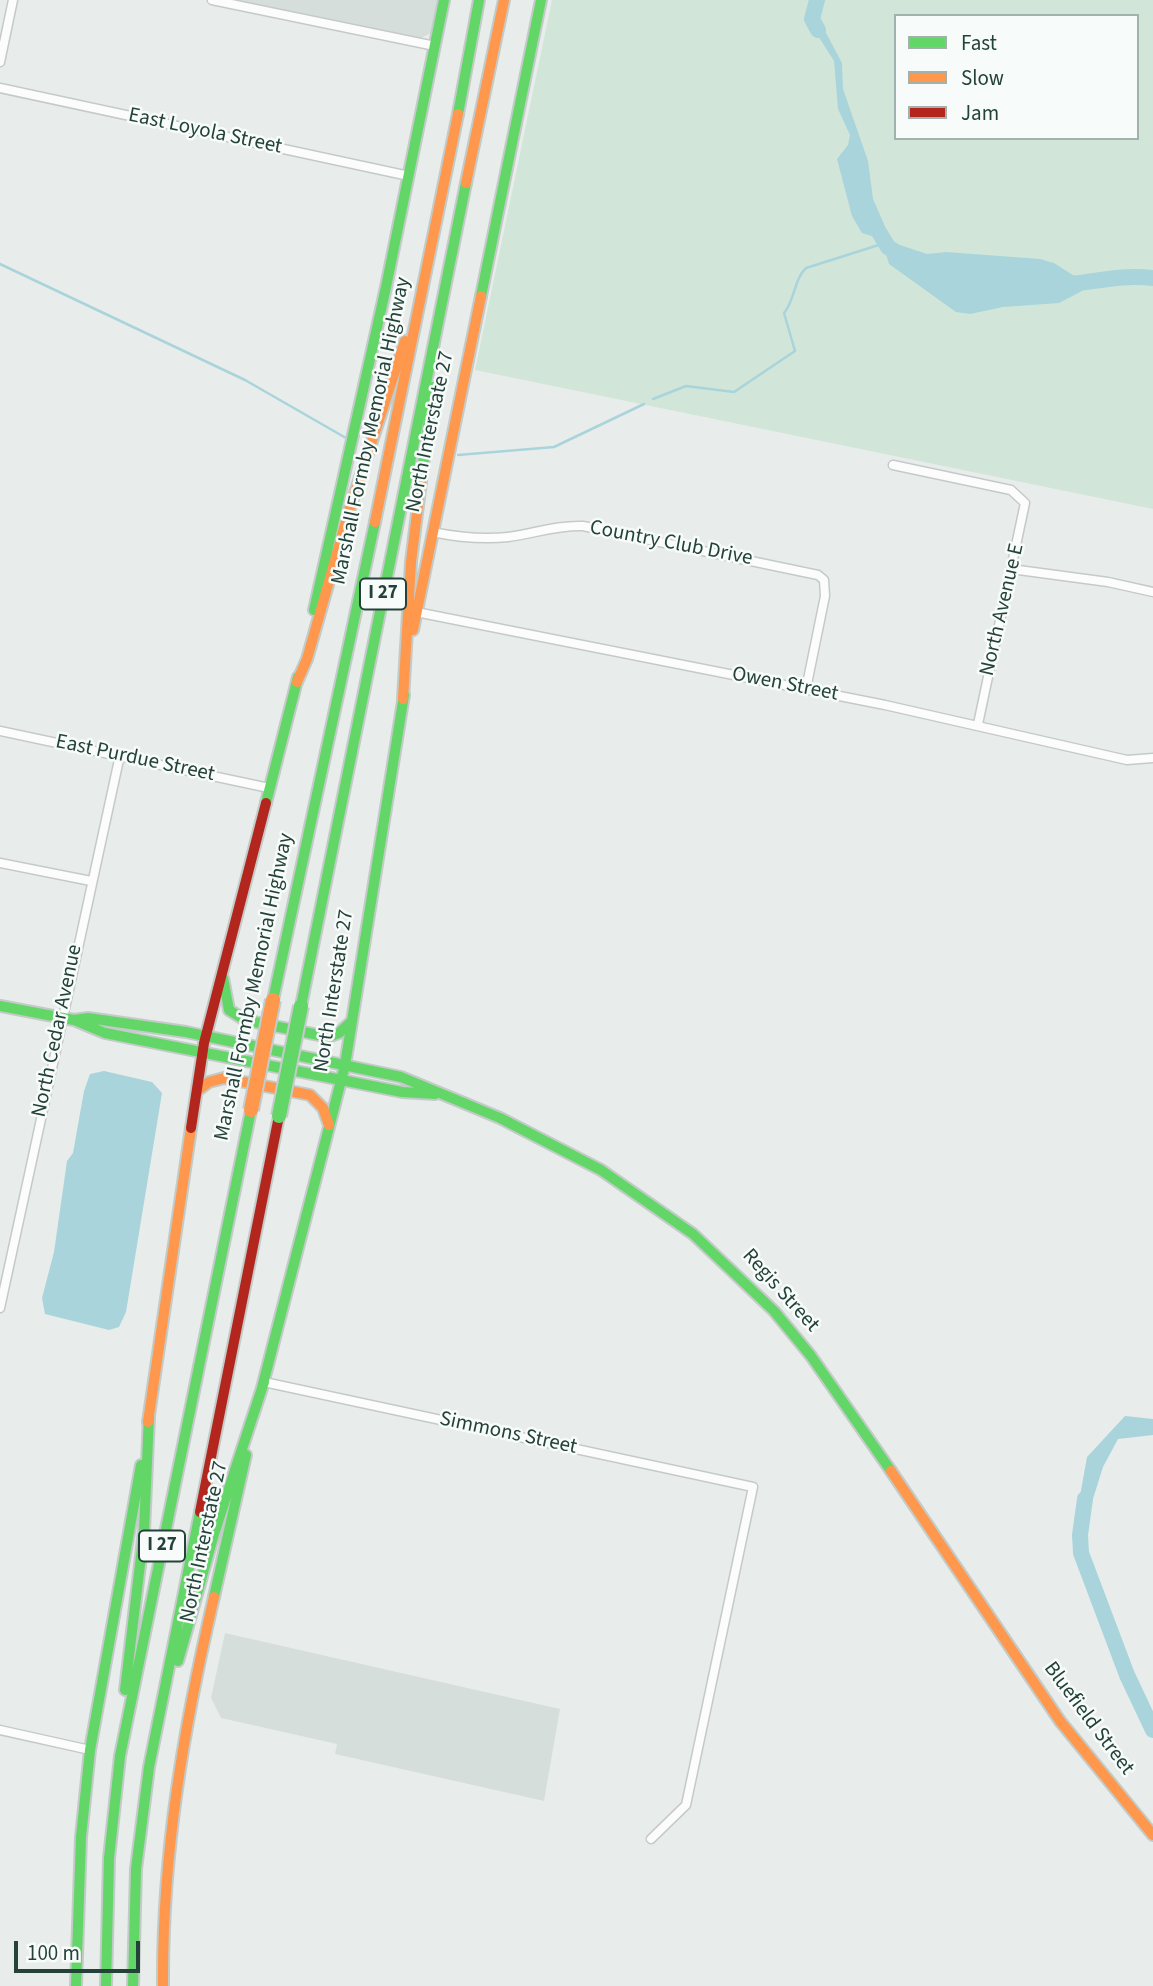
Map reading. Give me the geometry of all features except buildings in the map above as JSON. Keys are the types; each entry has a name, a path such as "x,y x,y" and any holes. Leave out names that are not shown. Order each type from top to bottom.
{"main road":[{"path":"76,1986 81,1837 90,1750 122,1584 206,1035 333,533 444,0"},
{"name":"Marshall Formby Memorial Highway","path":"106,1986 109,1858 120,1756 348,636 424,295 479,0"},
{"name":"Marshall Formby Memorial Highway","path":"133,1986 136,1869 149,1767 400,502 504,0"},
{"name":"North Interstate 27","path":"163,1986 165,1870 173,1796 187,1721 264,1382 342,1080 416,612 541,0"},
{"path":"403,699 421,464 466,214 467,183"},
{"path":"297,682 307,659 348,514 409,329 424,295"},
{"path":"222,972 226,1004 236,1017 328,1037 339,1033 352,1021"},
{"path":"0,1006 67,1019"},
{"name":"Regis Street","path":"67,1019 122,1021 206,1035 399,1076 520,1125 583,1157 669,1213 725,1261 770,1306 824,1374 993,1625"},
{"name":"Regis Street","path":"67,1019 105,1033 402,1092 438,1094"},
{"path":"197,1091 209,1082 224,1078 310,1095 323,1108 329,1128"},
{"path":"149,1767 214,1534 264,1382"},
{"path":"120,1756 124,1694 144,1531 149,1416"},
{"name":"Bluefield Street","path":"993,1625 1084,1754 1153,1835"}],"street":[{"path":"0,62 13,0"},
{"path":"212,0 435,46"},
{"name":"East Loyola Street","path":"0,88 409,176"},
{"name":"North Avenue E","path":"893,465 1011,490 1021,496 1026,509 978,724"},
{"name":"Country Club Drive","path":"432,532 472,539 555,527 583,526 800,569 818,575 824,580 825,596 806,689"},
{"path":"1011,569 1108,582 1153,592"},
{"name":"Owen Street","path":"416,612 978,724 1127,760 1153,758"},
{"name":"East Purdue Street","path":"0,731 269,788"},
{"name":"North Cedar Avenue","path":"0,1308 67,1019 91,881 120,755"},
{"path":"0,863 91,881"},
{"name":"Simmons Street","path":"264,1382 753,1487 686,1805 651,1839"},
{"path":"0,1730 90,1750"}],"shaded area":[{"path":"236,0 437,0 431,33 420,39"},
{"path":"225,1633 560,1709 544,1801 335,1754 337,1744 221,1718 211,1698"}],"green space":[{"path":"552,0 1153,0 1153,509 475,370"}],"water":[{"path":"810,11 818,18 842,63 843,89 868,161 873,199 884,224 882,235 878,238 862,233 852,216 837,159 848,145 850,135 838,109 834,61 810,23"},
{"path":"900,245 927,254 946,252 1040,259 1054,263 1079,279 1082,291 1059,303 1003,307 970,314 956,312 889,264 885,251 890,246"},
{"path":"104,1071 152,1082 162,1093 126,1312 119,1327 109,1330 45,1314 42,1298 54,1252 67,1161 73,1153 84,1091 90,1074"},
{"path":"1125,1416 1153,1419 1153,1435 1118,1439 1103,1467 1087,1518 1076,1518 1087,1457"}],"waterway":[{"path":"817,0 812,19 818,30"},
{"path":"871,219 888,247 906,259"},
{"path":"653,399 686,386 734,392 795,351 784,313 806,268 885,243"},
{"path":"0,264 245,380 346,438"},
{"path":"1060,285 1117,278 1153,278"},
{"path":"458,455 554,447 644,404"},
{"path":"1085,1499 1080,1535 1081,1553 1127,1675 1153,1730"}],"traffic: fast":[{"path":"314,610 386,287 444,0"},
{"path":"458,114 479,0"},
{"path":"481,296 541,0"},
{"path":"301,1006 466,183"},
{"path":"421,481 433,387"},
{"path":"273,1000 375,522"},
{"path":"266,803 298,677"},
{"path":"262,1388 345,1065 404,695"},
{"path":"223,978 229,1010 245,1020 328,1037 339,1033 352,1021"},
{"path":"0,1006 74,1020 105,1033 402,1092 435,1094"},
{"path":"279,1116 301,1006"},
{"path":"74,1020 88,1018 186,1032 401,1077 500,1118 601,1170 693,1234 774,1311 811,1356 891,1471"},
{"path":"106,1986 109,1858 120,1756 251,1110"},
{"path":"178,1661 214,1534 264,1382"},
{"path":"125,1690 144,1531 149,1416"},
{"path":"214,1597 246,1455"},
{"path":"76,1986 81,1837 90,1750 141,1465"},
{"path":"133,1986 136,1869 149,1767 200,1512"}],"traffic: slow":[{"path":"466,183 504,0"},
{"path":"375,522 458,114"},
{"path":"413,630 481,296"},
{"path":"297,682 307,659 348,514 405,341"},
{"path":"403,699 411,562 421,481"},
{"path":"251,1110 273,1000"},
{"path":"197,1091 209,1082 224,1078 310,1095 323,1108 329,1125"},
{"path":"148,1422 191,1128"},
{"path":"891,1471 1060,1721 1153,1835"},
{"path":"163,1986 166,1887 177,1790 193,1694 214,1597"}],"traffic: jam":[{"path":"191,1128 204,1043 266,803"},
{"path":"200,1512 279,1116"}]}
